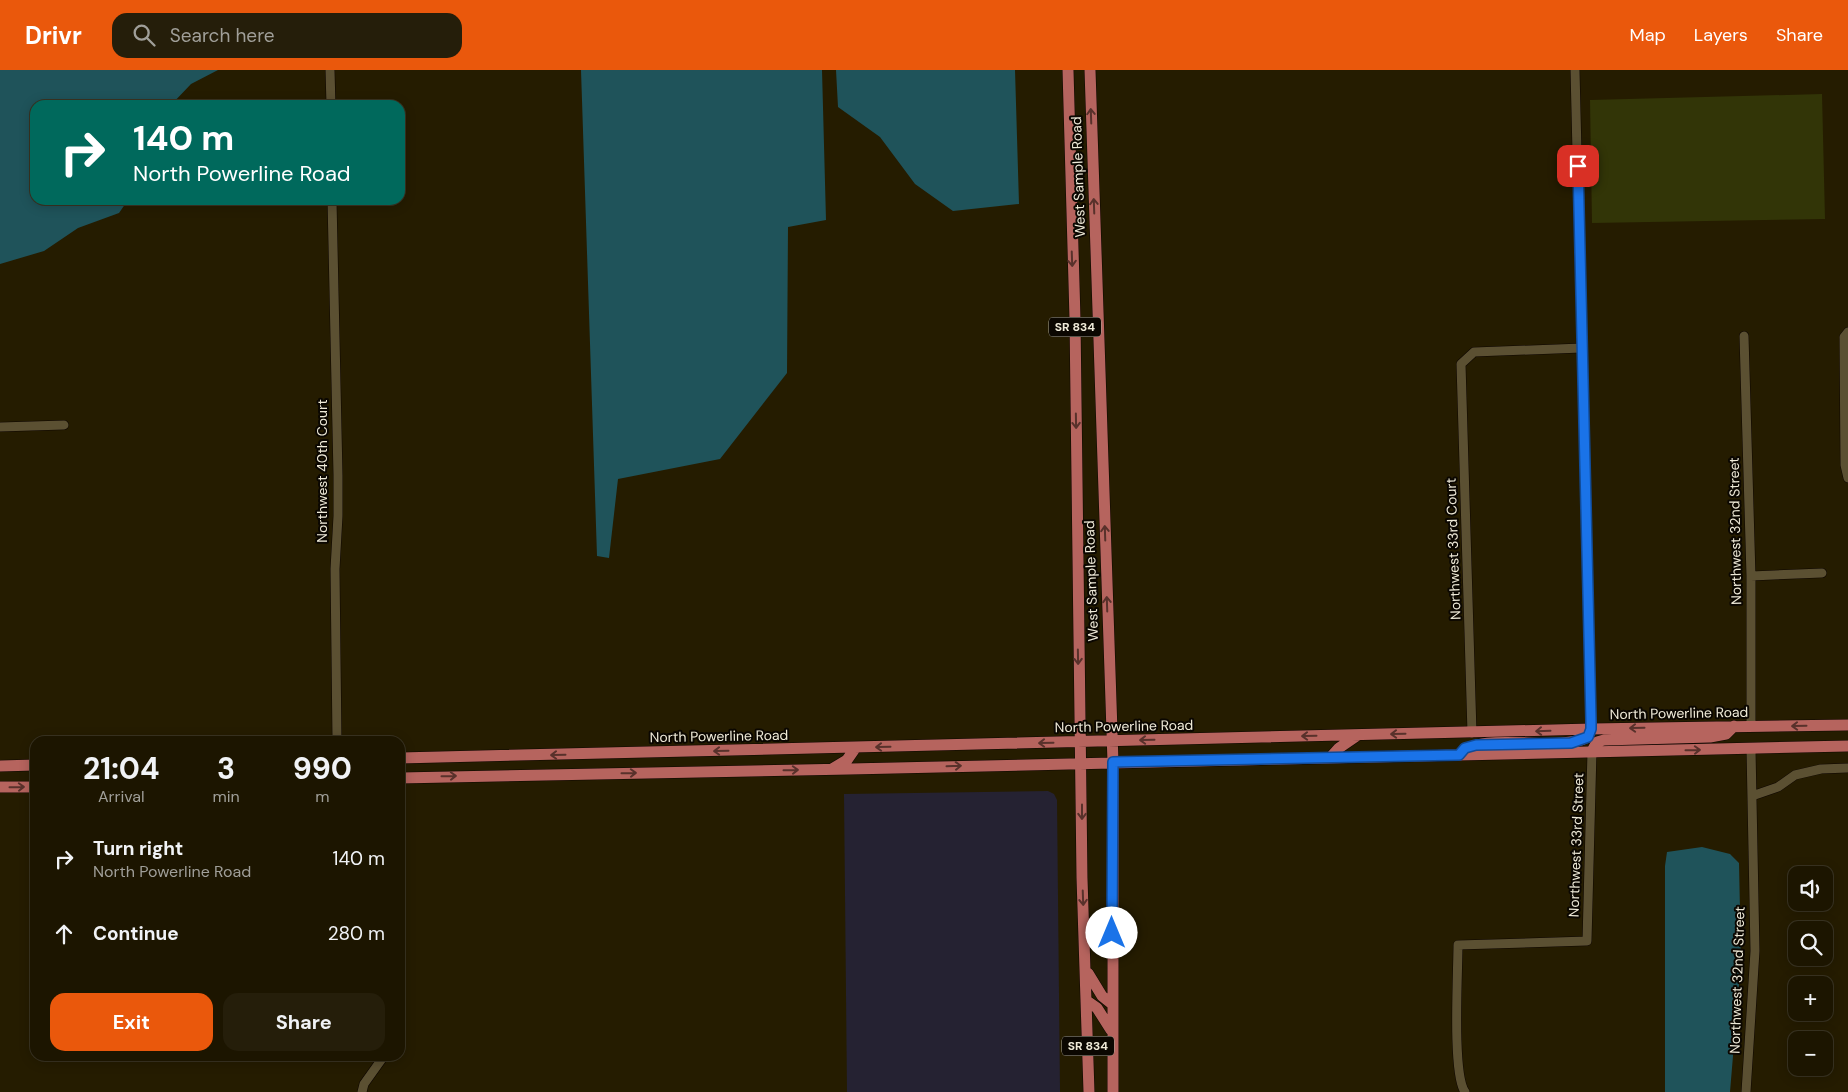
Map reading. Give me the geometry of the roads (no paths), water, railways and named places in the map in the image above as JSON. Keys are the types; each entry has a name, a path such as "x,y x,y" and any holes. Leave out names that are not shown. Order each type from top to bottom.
{"main road":[{"name":"West Sample Road","path":"1068,70 1075,319 1082,878 1090,1092"},
{"name":"West Sample Road","path":"1090,70 1113,762 1112,1092"},
{"name":"North Powerline Road","path":"405,758 1591,729 1848,725"},
{"path":"1592,751 1598,742 1604,740 1710,737 1726,734 1734,726"},
{"path":"1459,755 1465,748 1484,744 1571,743 1588,737 1591,729"},
{"path":"1330,758 1339,748 1358,735"},
{"path":"405,778 830,770 1848,746"},
{"path":"830,770 846,760 856,747"},
{"path":"607,773 611,766 633,753"},
{"path":"580,754 596,762 607,773"},
{"path":"0,776 4,766 30,765"},
{"path":"0,788 30,787"},
{"path":"1086,970 1102,996 1112,1004"},
{"path":"1087,1001 1096,1008 1112,1031"}],"street":[{"path":"330,70 330,100"},
{"path":"1575,70 1591,729"},
{"name":"Northwest 40th Court","path":"332,205 338,475 335,569 337,736"},
{"path":"1848,332 1844,337 1845,465 1848,478"},
{"name":"Northwest 32nd Street","path":"1744,336 1751,576 1751,726"},
{"name":"Northwest 33rd Court","path":"1472,733 1462,364 1474,352 1582,348"},
{"path":"0,427 64,425"},
{"path":"1751,576 1822,573"},
{"name":"Northwest 32nd Street","path":"1746,1092 1755,950 1751,749"},
{"name":"Northwest 33rd Street","path":"1464,1090 1457,1058 1458,945 1587,940 1592,751"},
{"path":"1752,796 1778,787 1795,774 1821,768 1848,768"},
{"path":"362,1092 364,1084 380,1061"}],"water":[{"path":"0,70 218,70 191,84 176,100 30,100 30,205 125,205 119,213 78,228 44,251 0,264"},
{"path":"581,70 822,70 826,220 788,227 787,373 720,459 618,479 609,558 597,556"},
{"path":"836,70 1015,70 1019,204 953,211 915,184 880,137 838,107"},
{"path":"1702,847 1730,854 1739,863 1741,960 1730,1092 1665,1092 1665,866 1667,852"}]}
